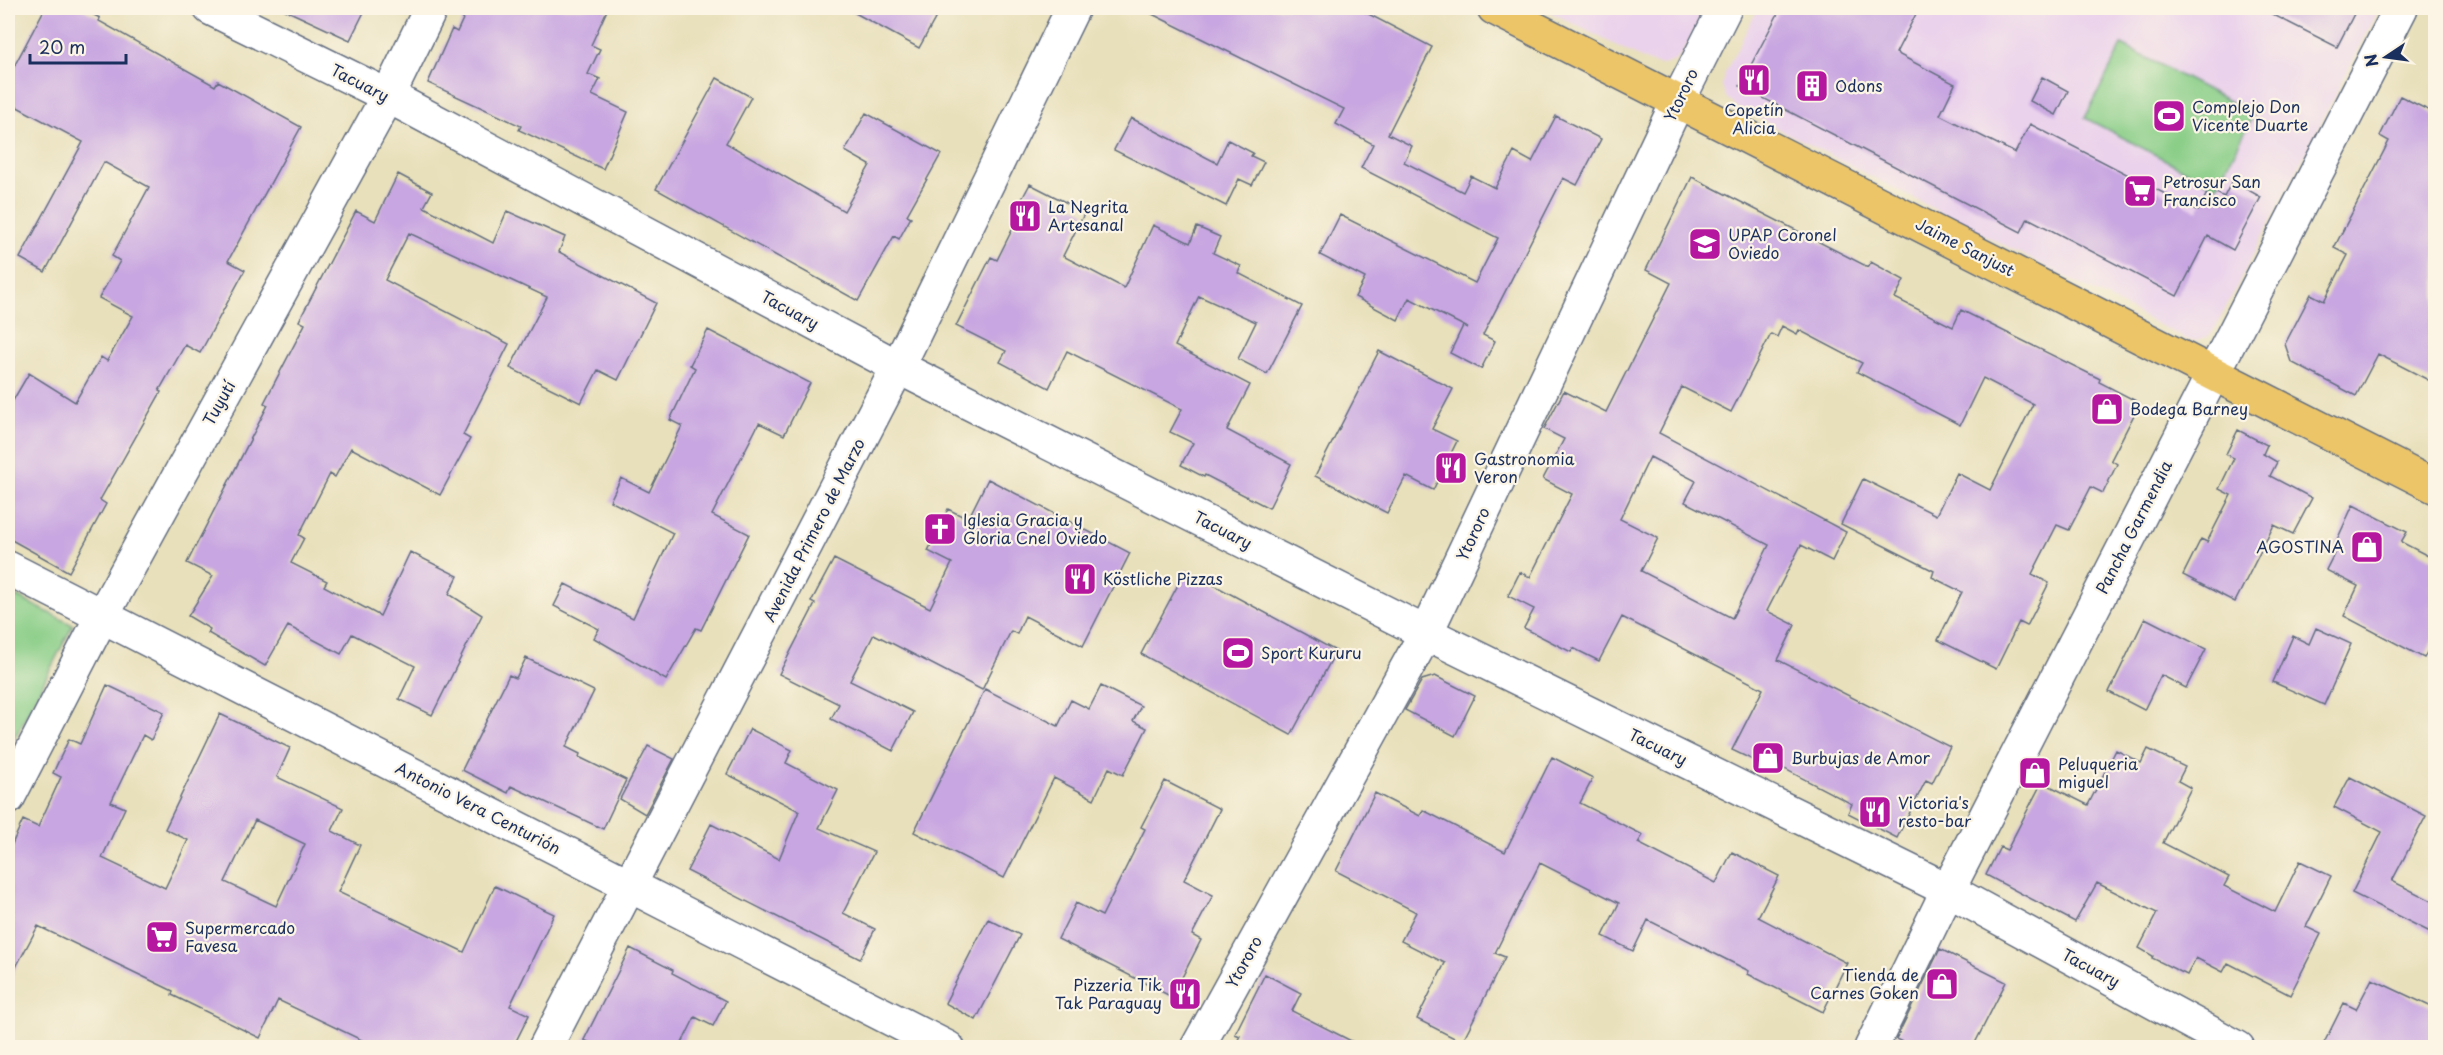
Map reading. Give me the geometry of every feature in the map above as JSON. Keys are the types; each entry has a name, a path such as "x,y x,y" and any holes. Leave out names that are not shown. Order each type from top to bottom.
{"main road":[{"name":"Jaime Sanjust","path":"1494,8 2436,487"}],"street":[{"name":"Tacuary","path":"210,8 388,96 898,367 1426,633 1948,890 2238,1047"},
{"name":"Tuyutí","path":"8,798 102,616 388,96 431,8"},
{"name":"Avenida Primero de Marzo","path":"545,1047 898,367 1073,8"},
{"name":"Ytororo","path":"1197,1047 1426,633 1678,101 1725,8"},
{"name":"Pancha Garmendia","path":"1871,1047 1948,890 2401,8"},
{"name":"Antonio Vera Centurión","path":"8,568 948,1047"}],"shaded area":[{"path":"1542,8 1706,8 1683,52 1675,61 1663,65 1651,63"},
{"path":"1758,8 2380,8 2216,327 2208,337 2196,341 2184,338 1735,106 1726,97 1722,85 1725,73"}],"green space":[{"name":"Complejo Don Vicente Duarte","path":"2122,45 2254,114 2217,187 2085,118"},
{"path":"8,592 73,625 8,751"}],"building":[{"path":"45,8 80,8 215,86 218,81 301,127 228,261 245,270 200,353 185,345 100,500 106,504 69,572 8,538 8,409 29,373 75,402 101,357 107,361 133,316 99,298 120,261 112,256 149,187 104,162 45,272 20,258 83,142 8,102 8,78"},
{"path":"281,8 366,8 350,40"},
{"path":"468,8 608,8 591,45 600,49 588,74 600,79 592,95 628,112 603,169 519,130 521,126 428,83 452,29 457,32"},
{"path":"846,8 941,8 919,48"},
{"path":"1140,8 1357,8 1432,47 1388,134 1412,146 1404,162 1463,192 1471,176 1495,188 1514,152 1532,162 1556,116 1601,139 1577,185 1563,178 1483,335 1495,341 1481,369 1450,353 1463,326 1468,328 1409,298 1398,320 1355,297 1365,278 1320,255 1340,215 1475,283 1498,238 1361,168 1373,144 1336,124 1344,109"},
{"path":"1781,8 1919,8 1896,53 1955,84 1940,115 2015,153 2030,124 2198,211 2209,189 2224,197 2232,181 2261,197 2233,250 2208,236 2177,296 2028,218 2021,232 1740,86"},
{"path":"2260,8 2357,8 2337,47"},
{"path":"2042,77 2068,91 2056,115 2030,101"},
{"path":"717,78 751,97 726,143 844,211 870,165 845,151 866,113 941,154 907,215 911,217 899,239 894,236 858,301 656,189"},
{"path":"2400,96 2436,114 2436,384 2378,354 2356,396 2291,362 2285,344 2311,294 2324,301 2348,255 2334,248 2389,141 2380,136"},
{"path":"1131,118 1217,163 1228,140 1253,153 1251,156 1264,162 1252,185 1239,179 1226,206 1114,150"},
{"path":"398,174 432,192 424,207 493,243 507,211 565,237 559,252 656,303 618,380 598,370 581,403 510,368 547,297 409,233 385,280 509,344 463,435 470,439 440,495 351,448 335,477 330,474 299,535 304,538 291,563 327,581 324,586 380,616 410,552 458,576 449,594 482,615 432,715 399,699 415,666 352,634 341,654 288,626 265,666 208,633 210,629 188,616 213,576 187,563 268,405 264,403 305,324 299,321 356,211 375,221"},
{"path":"1692,177 1868,267 1871,262 1904,280 1895,298 1953,327 1961,310 2100,379 2099,382 2140,403 2111,460 2117,464 2103,493 2091,487 2069,530 2057,525 2032,574 2049,583 2027,626 2019,622 1996,669 1938,640 1962,592 1932,577 1934,571 1841,524 1863,479 1936,515 1957,473 1990,490 2033,404 1983,378 1960,425 1857,372 1862,363 1799,330 1797,334 1782,326 1777,337 1771,334 1731,412 1682,387 1659,433 1846,532 1832,561 1801,545 1767,611 1795,625 1778,660 1950,747 1932,783 1926,780 1897,838 1848,813 1852,804 1758,755 1755,761 1732,750 1763,689 1622,617 1599,661 1573,648 1571,652 1524,628 1534,609 1508,596 1520,572 1530,577 1572,494 1543,479 1564,439 1544,429 1564,391 1606,412 1671,283 1646,270","holes":["1650,457 1696,481 1685,502 1769,545 1732,618 1641,571 1658,538 1620,519"]},
{"path":"1030,184 1085,212 1063,256 1124,288 1153,225 1190,243 1197,227 1220,237 1213,253 1241,266 1238,273 1302,306 1267,374 1238,359 1256,322 1199,296 1175,346 1250,385 1227,430 1291,464 1269,508 1181,465 1193,443 1170,432 1182,409 1067,351 1049,388 1000,362 1006,351 956,326 991,257 997,260 1020,214 1015,212"},
{"path":"708,330 810,383 784,435 759,423 712,515 749,534 701,630 696,628 666,680 594,638 599,629 554,606 565,584 633,618 673,533 610,501 621,478 649,492 682,426 670,420 695,368 690,365"},
{"path":"1379,351 1453,389 1432,429 1457,441 1433,490 1406,476 1387,513 1315,476"},
{"path":"2238,430 2267,445 2263,454 2277,462 2270,476 2312,498 2293,534 2274,525 2235,602 2183,575 2201,539 2207,542 2231,495 2219,489 2234,458 2226,454"},
{"path":"988,479 1130,553 1083,646 1025,616 1017,634 1011,631 982,690 874,634 850,681 913,712 893,751 831,719 839,704 779,674 815,604 811,602 834,559 930,608 952,563 928,551 948,509 968,519"},
{"path":"2353,505 2407,532 2401,542 2436,560 2436,635 2424,658 2344,616 2358,586 2326,570 2334,554 2331,553"},
{"name":"Sport Kururu","path":"1186,570 1336,651 1291,735 1141,654"},
{"path":"2145,618 2206,649 2186,688 2161,675 2144,710 2109,692"},
{"path":"2316,628 2351,644 2324,705 2273,682 2293,636 2309,644"},
{"path":"526,658 594,691 566,747 580,754 579,757 626,780 603,829 511,786 508,793 462,770 509,675 516,678"},
{"path":"1435,676 1475,696 1455,736 1405,710 1422,680"},
{"path":"107,685 164,712 151,740 143,735 111,802 125,808 102,858 165,888 188,840 165,829 220,714 290,748 277,777 343,808 332,831 360,845 338,892 464,952 495,886 554,914 510,1006 529,1015 513,1047 376,1047 278,1000 260,1038 172,995 173,991 38,926 8,982 8,853 23,820 38,827 61,777 53,773 69,739 80,744","holes":["255,820 305,844 276,906 225,882"]},
{"path":"1101,686 1141,706 1133,721 1147,728 1123,775 1109,768 1094,799 1054,778 1004,878 914,832 985,689 1058,726 1071,700 1089,709"},
{"path":"750,729 792,750 786,763 838,790 819,828 874,852 843,913 875,929 860,959 687,871 711,824 779,859 799,811 727,774"},
{"path":"648,746 674,759 645,814 620,799"},
{"path":"2148,749 2185,767 2178,781 2191,788 2163,843 2229,877 2224,886 2275,912 2300,861 2331,876 2306,927 2321,934 2290,995 2228,963 2223,972 2196,958 2187,975 2152,958 2153,956 2139,948 2157,913 2097,883 2075,922 1986,875 2000,847 2007,850 2042,782 2088,805 2116,750 2141,763"},
{"path":"1552,757 1593,778 1580,803 1643,835 1638,843 1716,883 1732,852 1779,876 1758,917 1847,963 1823,1012 1748,974 1749,971 1648,920 1633,951 1603,936 1619,903 1540,863 1495,953 1505,957 1462,1042 1417,1019 1445,963 1401,941 1416,912 1336,871 1375,793 1420,816 1423,810 1505,852"},
{"path":"2350,777 2426,816 2392,881 2436,903 2436,935 2352,893 2382,832 2334,807"},
{"path":"1165,781 1220,809 1184,880 1213,895 1192,935 1201,940 1172,997 1058,939 1076,903 1102,916 1145,829 1141,827"},
{"path":"988,919 1020,935 976,1020 945,1003"},
{"path":"630,948 726,1001 713,1026 695,1017 680,1047 599,1047 584,1040"},
{"path":"1940,949 2006,982 1973,1047 1912,1047 1896,1039"},
{"path":"1265,974 1301,993 1292,1011 1363,1047 1234,1047 1240,1036 1235,1034"},
{"path":"2372,979 2436,1009 2436,1047 2322,1047 2344,1003 2356,1009"}],"place":[{"name":"Copetín Alicia","path":"1754,80"},
{"name":"Odons","path":"1812,86"},
{"name":"Complejo Don Vicente Duarte","path":"2169,116"},
{"name":"Petrosur San Francisco","path":"2140,191"},
{"name":"La Negrita Artesanal","path":"1025,216"},
{"name":"UPAP Coronel Oviedo","path":"1705,244"},
{"name":"Bodega Barney","path":"2107,409"},
{"name":"Gastronomia Veron","path":"1451,468"},
{"name":"Iglesia Gracia y Gloria Cnel Oviedo","path":"940,529"},
{"name":"AGOSTINA","path":"2367,547"},
{"name":"Köstliche Pizzas","path":"1080,579"},
{"name":"Sport Kururu","path":"1238,653"},
{"name":"Burbujas de Amor","path":"1768,758"},
{"name":"Peluqueria miguel","path":"2035,773"},
{"name":"Victoria's resto-bar","path":"1875,812"},
{"name":"Supermercado Favesa","path":"162,937"},
{"name":"Tienda de Carnes Goken","path":"1942,984"},
{"name":"Pizzeria Tik Tak Paraguay","path":"1185,994"}]}
